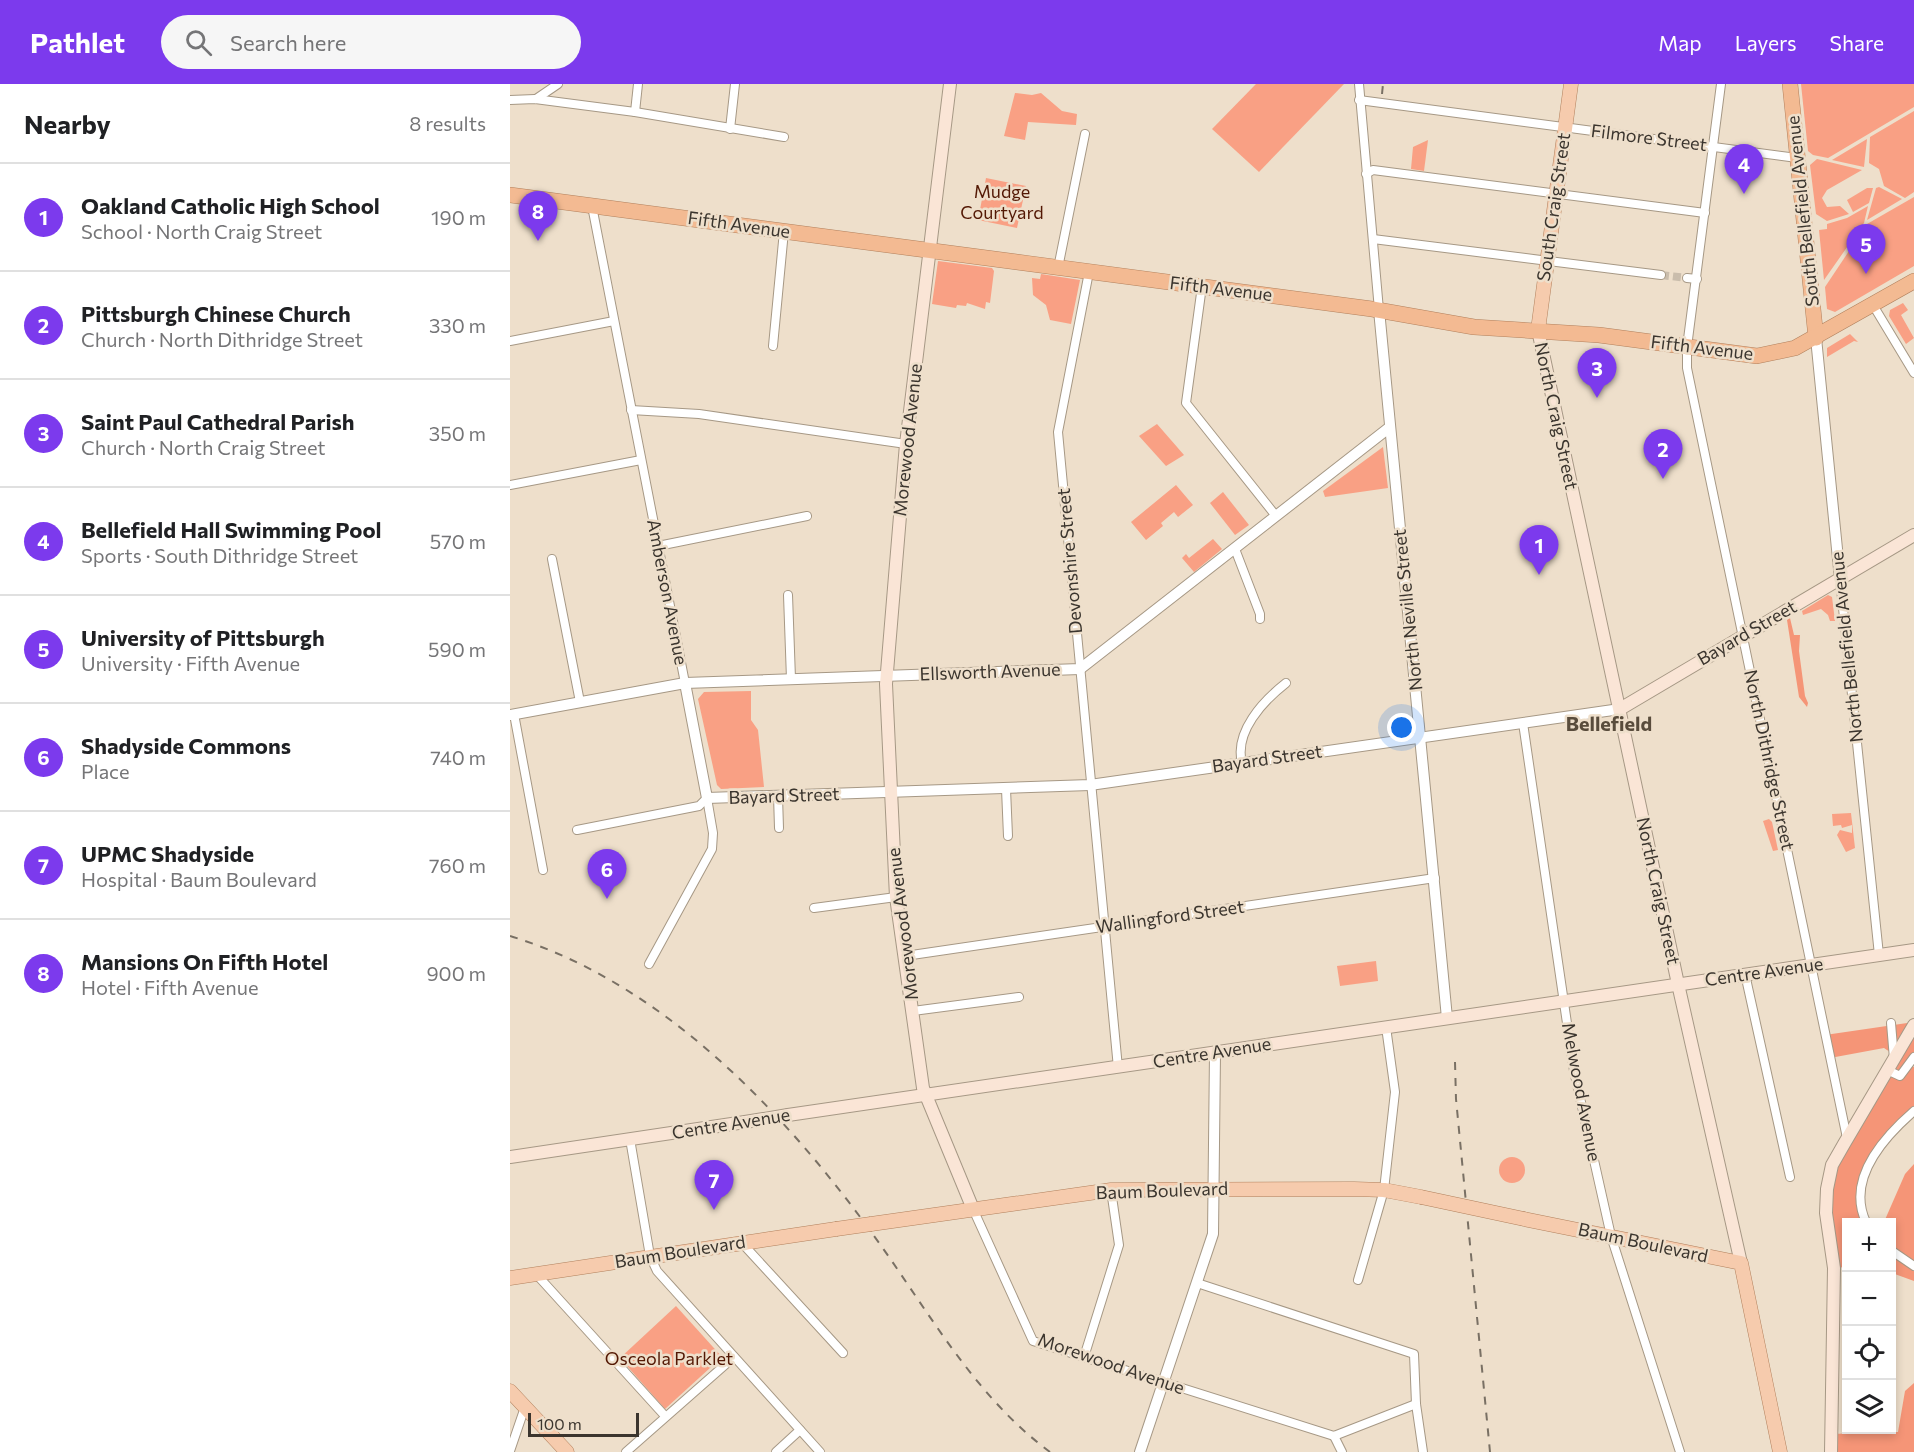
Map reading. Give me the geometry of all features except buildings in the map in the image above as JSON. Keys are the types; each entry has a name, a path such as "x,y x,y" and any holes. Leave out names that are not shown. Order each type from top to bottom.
{"highway":[{"name":"South Bellefield Avenue","path":"1790,84 1816,338"},
{"name":"Fifth Avenue","path":"510,195 1379,310 1474,327 1538,330 1757,356 1788,350 1816,338 1914,281"}],"main road":[{"name":"Morewood Avenue","path":"950,84 906,444 886,675 896,897 925,1095 973,1209"},
{"name":"South Craig Street","path":"1538,330 1571,84"},
{"name":"North Craig Street","path":"1538,330 1780,1452"},
{"name":"Bayard Street","path":"1620,709 1914,535"},
{"name":"Centre Avenue","path":"510,1157 1914,950"},
{"path":"1831,1452 1834,1268 1826,1213 1827,1189 1832,1165 1914,1025"},
{"name":"Baum Boulevard","path":"510,1278 741,1242 1111,1190 1384,1190 1741,1263"},
{"path":"510,1391 567,1452"}],"street":[{"path":"535,99 558,84"},
{"path":"635,112 639,84"},
{"path":"730,129 735,84"},
{"path":"1359,84 1379,310"},
{"name":"North Dithridge Street","path":"1721,84 1687,347 1688,369 1847,1138"},
{"path":"510,100 535,99 635,112 784,137"},
{"name":"Filmore Street","path":"1359,100 1797,158"},
{"path":"1058,268 1085,134"},
{"path":"1366,174 1373,170 1705,213"},
{"name":"Amberson Avenue","path":"592,206 713,833 712,849 649,964"},
{"path":"772,346 784,231"},
{"path":"1373,239 1660,275"},
{"name":"Devonshire Street","path":"1089,272 1058,432 1118,1068"},
{"path":"1688,278 1697,279"},
{"path":"1202,286 1186,403 1276,516"},
{"path":"1873,305 1914,373"},
{"name":"North Neville Street","path":"1379,310 1447,1018"},
{"path":"510,341 614,321"},
{"name":"North Bellefield Avenue","path":"1816,338 1879,955"},
{"path":"631,410 699,414 906,444"},
{"name":"Ellsworth Avenue","path":"512,715 685,683 1080,669 1390,427"},
{"path":"510,485 641,460"},
{"path":"658,546 807,516"},
{"path":"1235,549 1246,572 1260,620"},
{"path":"552,559 580,702"},
{"path":"788,595 791,679"},
{"path":"1242,763 1239,751 1244,730 1272,695 1286,683"},
{"name":"Bayard Street","path":"577,830 699,806 707,798 1090,785 1620,709"},
{"path":"512,715 543,870"},
{"name":"Melwood Avenue","path":"1523,723 1574,1071 1611,1236 1680,1452"},
{"path":"1006,789 1008,836"},
{"path":"778,796 779,828"},
{"name":"Wallingford Street","path":"905,956 1435,878"},
{"path":"814,908 896,897"},
{"path":"1746,974 1790,1177"},
{"path":"913,1011 1020,997"},
{"path":"1891,1023 1894,1059"},
{"path":"1358,1280 1384,1190 1395,1092 1386,1027"},
{"path":"1140,1452 1213,1234 1215,1053"},
{"path":"1887,1070 1900,1077 1914,1057"},
{"path":"1865,1218 1861,1194 1869,1162 1885,1139 1914,1111"},
{"path":"630,1139 650,1256 657,1271 820,1452"},
{"path":"1084,1357 1119,1245 1111,1190"},
{"name":"Morewood Avenue","path":"973,1209 1032,1341 1334,1436"},
{"path":"741,1242 843,1353"},
{"path":"1896,1254 1914,1266"},
{"path":"537,1275 665,1416"},
{"path":"1197,1283 1414,1354 1416,1404 1423,1452"},
{"path":"626,1452 734,1357"},
{"path":"1342,1452 1334,1436 1416,1404"},
{"path":"510,1451 525,1407"},
{"path":"776,1452 800,1430"}],"green space":[{"path":"1256,84 1344,84 1259,172 1212,129"},
{"path":"1801,84 1914,84 1914,107 1828,158 1813,155 1808,151"},
{"path":"1015,93 1032,95 1041,93 1062,111 1077,114 1076,125 1028,122 1025,140 1004,136"},
{"path":"1914,111 1914,192 1905,198 1884,186 1879,169 1869,163 1870,137"},
{"path":"1867,139 1864,167 1832,160"},
{"path":"1428,140 1424,171 1411,169 1413,147"},
{"path":"1817,159 1862,170 1827,190 1822,198 1827,207 1840,206 1849,214 1827,221 1816,214 1810,165"},
{"name":"Mudge Courtyard","path":"986,178 1026,186 1017,228 978,220"},
{"path":"1879,187 1902,199 1867,220 1876,188"},
{"path":"1867,188 1873,188 1869,203 1853,212 1847,200"},
{"path":"1914,197 1914,266 1835,312 1827,309 1825,287 1867,224"},
{"path":"1868,206 1864,223 1824,280 1819,230 1827,229 1827,224 1847,218"},
{"path":"938,261 992,268 994,271 990,303 986,302 985,309 967,303 966,306 957,305 956,308 932,304"},
{"path":"1041,274 1080,280 1071,324 1050,320 1046,305 1033,295 1032,278 1040,279"},
{"path":"1903,303 1908,310 1901,315 1914,338 1906,344 1889,316 1890,310"},
{"path":"1850,334 1858,342 1854,341 1827,357 1827,348"},
{"path":"1157,424 1184,455 1166,466 1139,436"},
{"path":"1383,447 1388,488 1325,497 1323,491"},
{"path":"1176,485 1193,505 1178,517 1174,512 1161,523 1163,526 1146,540 1131,522"},
{"path":"1223,492 1249,525 1235,535 1210,503"},
{"path":"1213,539 1222,549 1194,572 1182,558 1186,554 1189,558"},
{"path":"1828,595 1832,597 1835,621 1830,621 1828,615 1821,609 1803,615 1802,611"},
{"path":"751,691 751,720 758,730 764,787 721,789 717,785 698,699 704,692"},
{"path":"1851,813 1855,848 1846,852 1837,835 1840,830 1852,833 1852,825 1842,828 1841,825 1833,826 1832,814"},
{"path":"1769,819 1772,822 1778,850 1773,851 1763,821"},
{"path":"1376,961 1378,981 1340,986 1337,966"},
{"path":"1512,1157 1521,1161 1525,1170 1521,1179 1512,1183 1503,1179 1499,1170 1503,1161"},
{"name":"Osceola Parklet","path":"676,1306 722,1357 665,1409 620,1358"}],"shaded area":[{"path":"1790,618 1794,635 1800,635 1799,651 1807,707 1799,697 1787,620"},
{"path":"1914,1022 1914,1057 1909,1064 1914,1067 1914,1113 1876,1151 1861,1194 1865,1218 1842,1218 1842,1267 1834,1268 1827,1189 1893,1054 1884,1048 1830,1058 1825,1035"},
{"path":"1914,1164 1914,1281 1896,1274 1896,1218 1886,1218 1905,1174"},
{"path":"1914,1383 1914,1452 1831,1452 1831,1434 1896,1434 1905,1391"}],"tunnel":[{"path":"1661,275 1687,278"}],"railway":[{"path":"1382,94 1383,84"},
{"path":"510,936 568,958 624,988 676,1024 725,1065 770,1110 853,1207 943,1336 981,1386 1002,1410 1050,1452"},
{"path":"1455,1062 1456,1099 1490,1452"}],"place":[{"name":"Bellefield Hall Swimming Pool","path":"1744,194"},
{"name":"Mansions On Fifth Hotel","path":"538,241"},
{"name":"University of Pittsburgh","path":"1866,274"},
{"name":"Saint Paul Cathedral Parish","path":"1597,398"},
{"name":"Pittsburgh Chinese Church","path":"1663,479"},
{"name":"Oakland Catholic High School","path":"1539,575"},
{"name":"Shadyside Commons","path":"607,899"},
{"name":"UPMC Shadyside","path":"714,1210"}],"district":[{"name":"Bellefield","path":"1609,724"}]}
